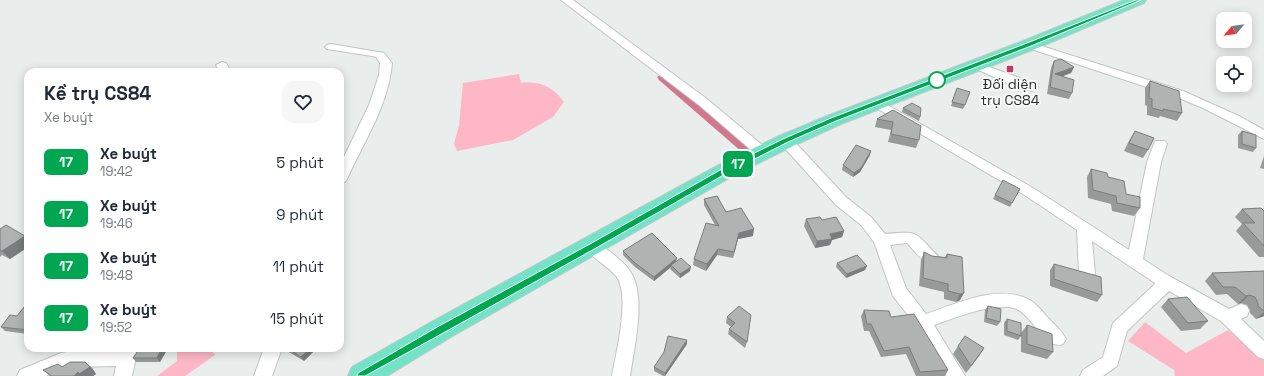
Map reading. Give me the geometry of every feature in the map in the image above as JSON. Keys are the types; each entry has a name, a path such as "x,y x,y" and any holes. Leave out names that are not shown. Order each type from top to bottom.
{"highway":[{"path":"362,376 442,329 725,171 762,152 877,103 1029,45 1138,0"}],"street":[{"path":"566,0 703,102 762,152"},
{"path":"1029,45 1090,65 1151,82 1193,98 1237,118 1264,135"},
{"path":"331,47 374,53 380,55 386,63 385,75 376,103 344,171"},
{"path":"976,65 1018,83 1032,86"},
{"path":"877,103 1028,191 1135,260 1163,280 1234,314 1264,352"},
{"path":"786,141 841,201 866,221 881,240 899,291 923,322 956,376"},
{"path":"1135,260 1154,162 1160,144"},
{"path":"1084,227 1087,273"},
{"path":"881,240 910,237 932,259"},
{"path":"593,246 624,274 629,293 631,316 621,376"},
{"path":"1089,376 1111,361 1119,328 1162,288 1163,280"},
{"path":"923,322 976,305 1013,301 1022,304 1057,339"},
{"path":"263,376 272,352"},
{"path":"26,376 61,361 128,353 123,376"}],"shaded area":[{"path":"519,74 521,83 540,84 550,88 564,102 553,117 513,140 457,151 454,144 459,125 463,83"},
{"path":"1145,322 1186,353 1228,330 1264,360 1264,376 1175,376 1174,370 1128,341"},
{"path":"177,352 213,352 215,355 185,376 157,376 177,361"}],"building":[{"path":"1061,59 1074,67 1055,74 1074,80 1072,93 1050,87 1054,61"},
{"path":"1150,81 1179,91 1182,113 1152,108 1152,99 1149,98"},
{"path":"957,88 970,92 965,105 952,102"},
{"path":"912,103 921,108 920,117 903,108"},
{"path":"893,110 921,126 919,140 891,134 893,122 877,119"},
{"path":"1135,131 1154,138 1148,150 1129,143"},
{"path":"1242,131 1256,135 1256,148 1242,144"},
{"path":"856,145 871,151 861,168 854,173 843,165"},
{"path":"1091,169 1107,173 1108,177 1124,181 1126,194 1140,197 1140,208 1117,203 1116,196 1093,190"},
{"path":"1003,180 1020,189 1012,203 995,195"},
{"path":"717,196 726,212 741,208 754,229 739,233 734,252 718,249 707,264 694,259 706,223 719,226 704,199"},
{"path":"1261,208 1264,211 1264,246 1243,223 1255,223 1242,209"},
{"path":"820,217 822,220 836,217 844,231 830,234 832,239 817,241 806,219"},
{"path":"6,225 24,237 2,251 0,250 0,229"},
{"path":"652,233 677,258 654,277 635,263 623,251"},
{"path":"924,252 932,256 947,258 947,254 962,257 964,293 960,294 948,291 948,284 923,278"},
{"path":"857,255 867,266 847,274 837,263"},
{"path":"681,258 691,267 680,274 671,265"},
{"path":"1054,264 1101,277 1102,295 1054,279"},
{"path":"1264,271 1264,311 1258,306 1255,297 1249,295 1246,296 1235,287 1223,287 1212,273"},
{"path":"1187,297 1208,321 1188,323 1168,299"},
{"path":"739,306 751,315 747,342 729,329 735,323 727,317"},
{"path":"988,306 1001,309 1000,322 986,318"},
{"path":"24,307 24,330 1,327 10,315 17,316"},
{"path":"864,310 889,311 891,317 914,314 948,370 920,372 909,347 884,351 871,324 867,324"},
{"path":"1007,319 1021,323 1021,336 1007,331"},
{"path":"1027,325 1052,334 1053,352 1027,344"},
{"path":"668,336 687,340 665,373 654,367 664,352"},
{"path":"965,336 984,348 971,366 958,346"},
{"path":"137,352 160,352 157,358 133,358"},
{"path":"293,352 307,352 301,357"},
{"path":"70,362 85,362 90,367 79,374 78,372 74,376 52,376 43,370 58,364 62,367"}],"waterway":[{"path":"663,77 755,156"}],"bus line":[{"name":"17","path":"362,376 442,329 725,171 786,141 834,120 1004,53 1029,45 1138,0"}],"place":[{"name":"Đối diện trụ CS84","path":"1010,69"}]}
